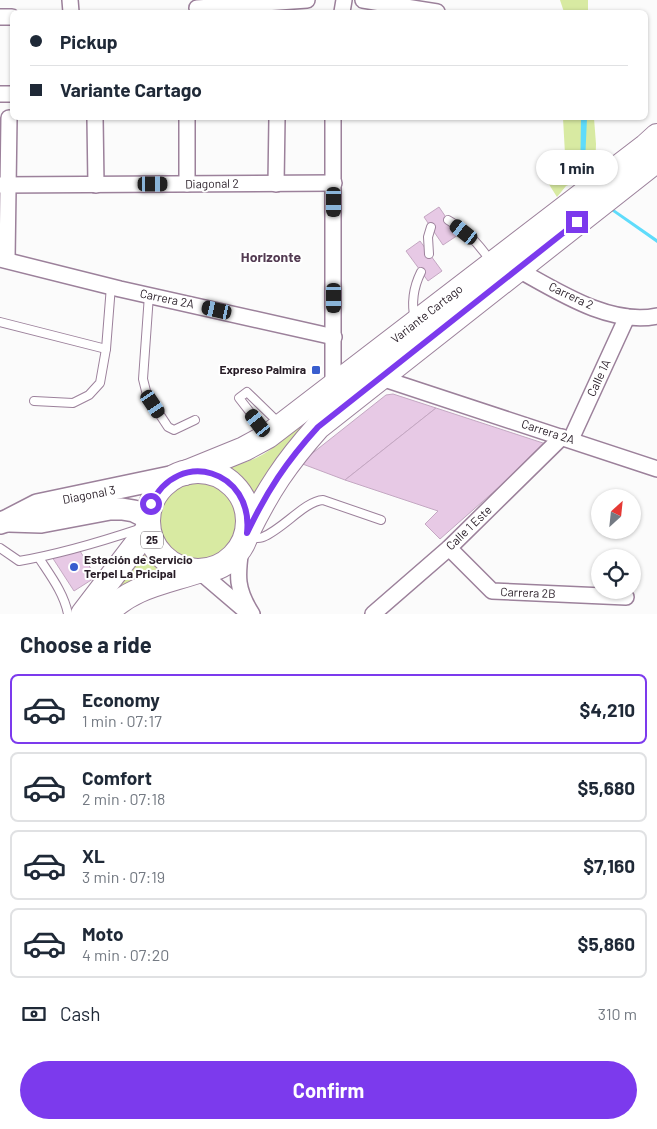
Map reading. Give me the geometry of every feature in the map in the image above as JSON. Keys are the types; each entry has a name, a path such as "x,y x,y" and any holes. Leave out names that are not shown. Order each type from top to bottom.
{"highway":[{"name":"Variante Cartago","path":"244,539 263,500 280,472 318,427 517,269 657,136"},
{"name":"Variante Cartago","path":"180,475 244,449 275,431 492,264 595,196 657,160"},
{"path":"180,475 206,472 225,479 233,486 244,503 248,518 244,539"},
{"name":"25","path":"180,475 158,491 151,504 148,524 154,546 165,559 180,568 198,571"},
{"name":"25","path":"83,614 148,524"},
{"name":"25","path":"106,614 129,595 148,586 218,567 227,562 244,539"}],"main road":[{"name":"Diagonal 3","path":"3,522 37,505 180,475"},
{"name":"Diagonal 3","path":"3,522 41,522 110,509 134,511 148,524"}],"street":[{"path":"197,8 307,0"},
{"path":"363,0 425,10"},
{"path":"3,259 4,185 9,118"},
{"path":"96,120 96,185"},
{"path":"187,120 187,184"},
{"path":"276,184 277,120"},
{"path":"333,120 333,386"},
{"name":"Diagonal 2","path":"4,185 334,183"},
{"name":"Carrera 2A","path":"3,259 149,295 334,337"},
{"name":"Carrera 2","path":"517,269 587,306 627,317 644,318 657,316"},
{"name":"Calle 1A","path":"566,438 627,317"},
{"name":"Carrera 2A","path":"381,378 657,469"},
{"name":"Calle 1 Este","path":"373,614 449,548 566,438"},
{"path":"244,539 238,577 243,599 251,614"},
{"name":"Carrera 2B","path":"449,548 492,591 591,595"},
{"path":"198,571 251,614"}],"lane":[{"path":"448,220 481,246 492,264"},
{"path":"429,254 428,237 431,227"},
{"path":"416,324 411,307 417,280 421,272"},
{"path":"34,402 73,402 89,395 100,383 106,349 111,286"},
{"path":"149,295 143,379 147,395 168,427 174,430 195,420"},
{"path":"0,322 106,349"},
{"path":"246,392 275,431 239,398 246,392"},
{"path":"244,539 261,538 284,525 309,504 317,500 323,500 381,520"},
{"path":"0,548 19,561 39,558 102,541 148,524"},
{"path":"39,558 55,582 66,604 68,614"}],"green space":[{"path":"560,0 588,0 588,10 563,10"},
{"path":"563,120 594,120 595,174 566,186 557,197 545,178 565,154"},
{"path":"561,225 253,500 246,486 227,467 256,458 270,450 293,430"},
{"path":"197,473 216,477 232,487 242,503 246,522 242,541 232,557 216,567 197,571 178,567 162,557 152,541 148,522 152,503 162,487 178,477"},
{"path":"143,546 151,559 168,572 108,600"}],"water":[{"path":"581,120 587,120 584,185 589,192 657,239 657,243 586,193 580,186"}],"building":[{"path":"439,207 458,235 443,245 424,217"},
{"path":"420,241 442,271 428,281 406,251"},
{"path":"393,394 436,408 345,480 300,463 386,395"},
{"path":"436,408 546,444 440,539 425,524 438,511 345,480"},
{"name":"Estación de Servicio Terpel La Pricipal","path":"80,551 96,577 74,591 52,557"}],"place":[{"name":"Expreso Palmira","path":"316,370"},
{"name":"Estación de Servicio Terpel La Pricipal","path":"74,567"}],"district":[{"name":"Horizonte","path":"271,257"}],"route":[{"path":"151,504 163,485 175,476 196,471 216,475 225,479 240,494 247,512 247,533 263,500 280,472 318,427 577,222"}]}
